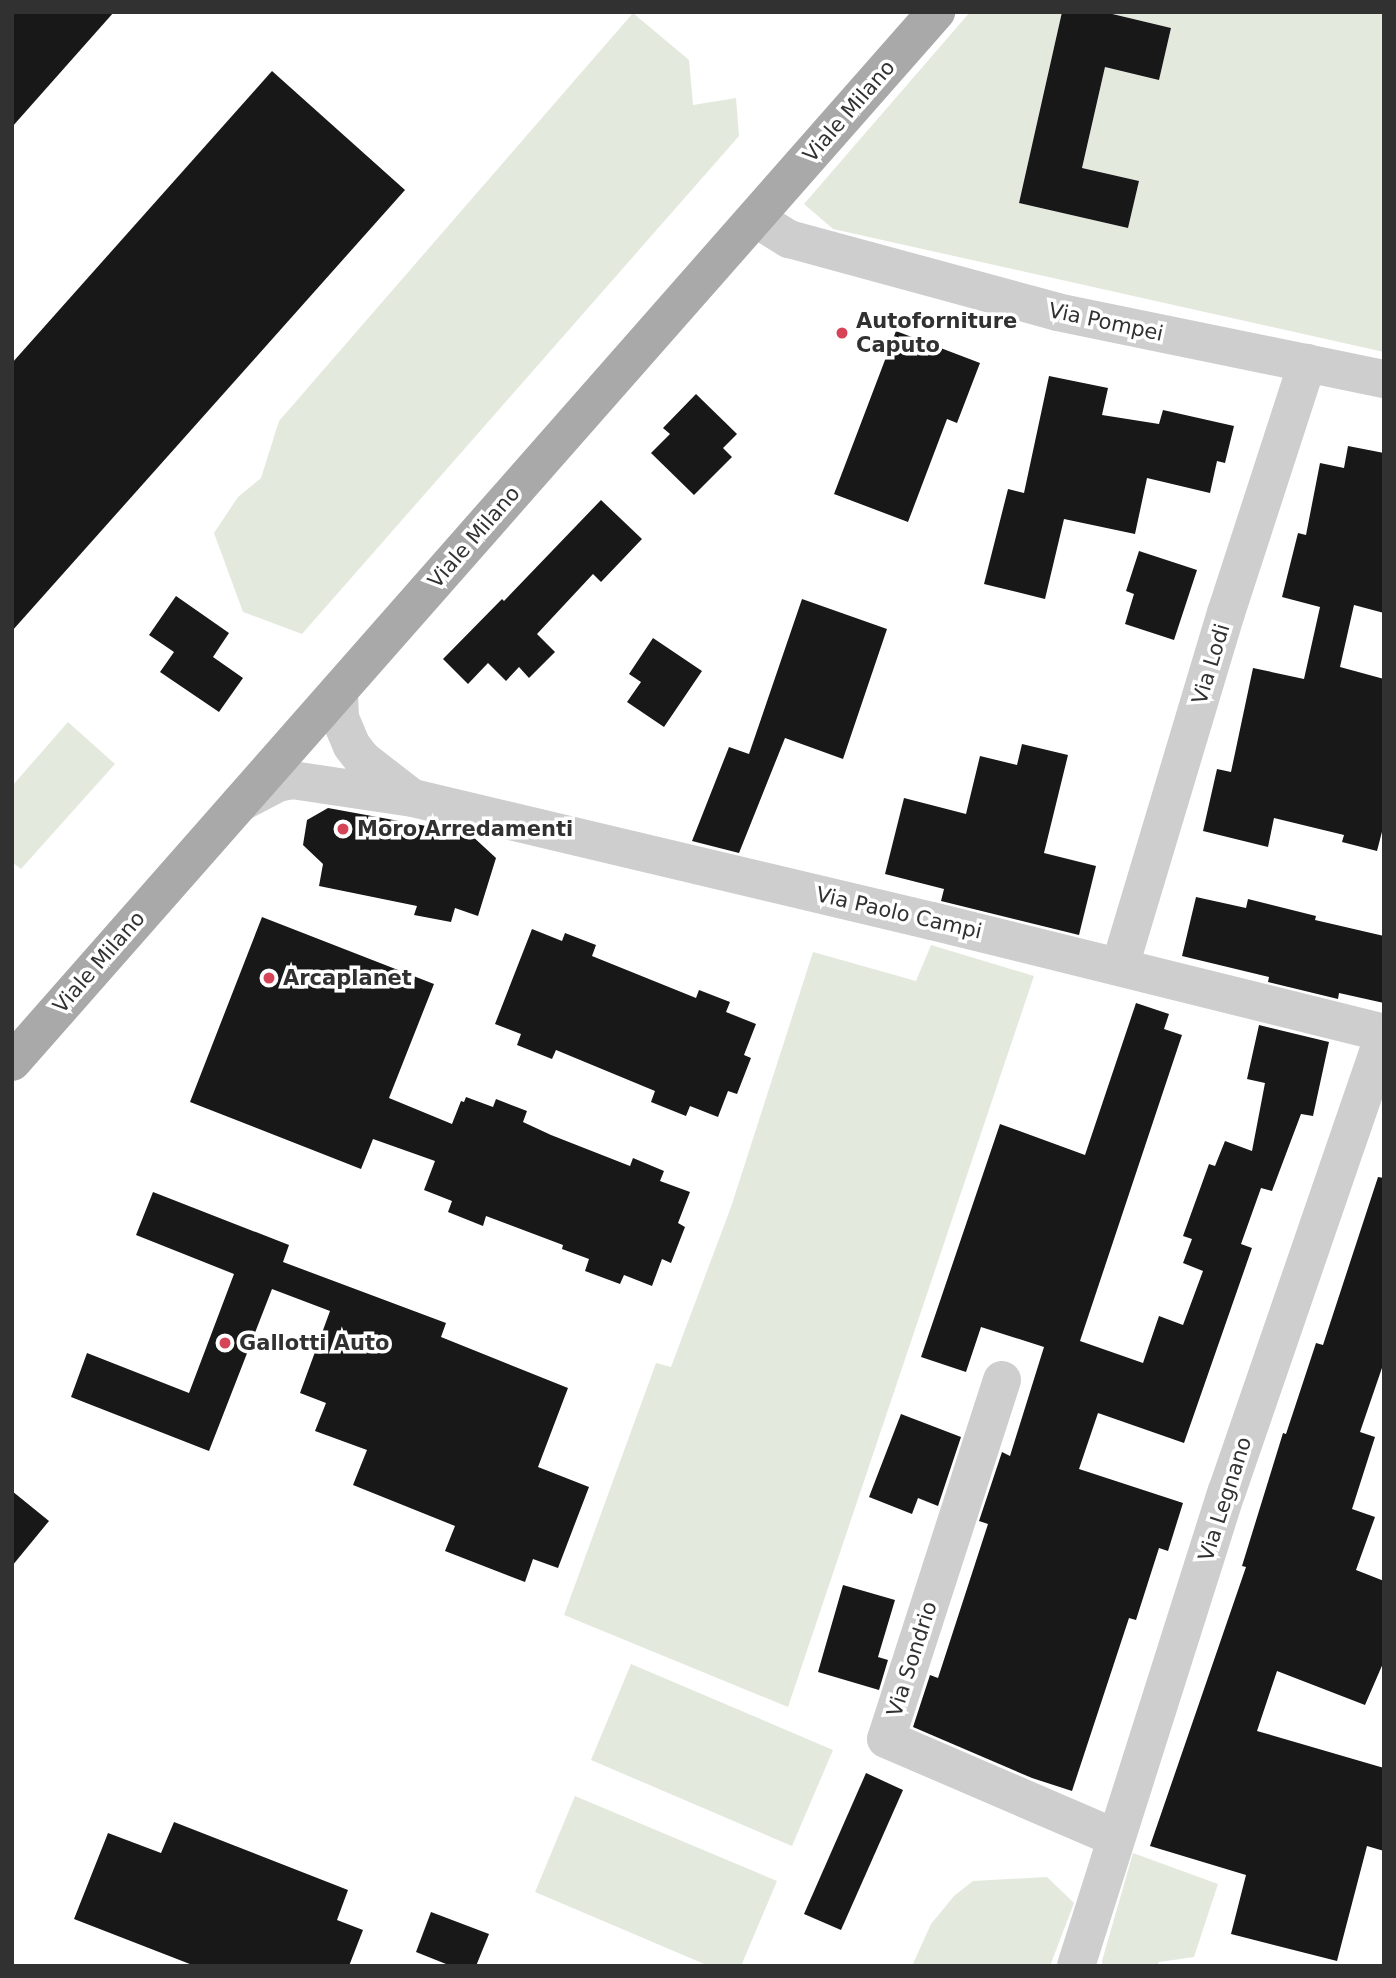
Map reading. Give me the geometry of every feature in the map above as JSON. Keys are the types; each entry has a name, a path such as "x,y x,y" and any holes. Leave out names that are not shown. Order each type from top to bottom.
{"main road":[{"name":"Viale Milano","path":"12,1026 903,12"},
{"name":"Viale Milano","path":"12,1062 936,12"}],"street":[{"name":"Via Pompei","path":"755,218 789,239 1057,312 1384,379"},
{"name":"Via Lodi","path":"1120,966 1226,613 1307,363"},
{"name":"Via Paolo Campi","path":"339,691 340,718 352,746 362,759 413,798"},
{"name":"Via Paolo Campi","path":"240,803 278,783 292,780 413,798 1120,966 1384,1034"},
{"name":"Via Legnano","path":"1076,1966 1227,1491 1384,1034"},
{"name":"Via Sondrio","path":"1002,1380 886,1740 1116,1838"}],"shaded area":[{"path":"970,12 1062,12 1019,203 1128,228 1139,181 1082,168 1105,67 1159,79 1171,28 1104,12 1384,12 1384,352 833,229 804,204"},
{"path":"633,13 689,60 693,105 736,98 739,136 302,634 243,612 214,533 238,497 261,478 279,421"},
{"path":"68,722 115,764 21,869 12,862 12,786"},
{"path":"931,945 1034,976 788,1707 564,1615 656,1363 671,1367 731,1207 813,952 916,981"},
{"path":"631,1664 833,1750 792,1846 591,1760"},
{"path":"575,1796 777,1881 741,1966 709,1966 535,1892"},
{"path":"1133,1853 1218,1884 1194,1957 1159,1962 1157,1966 1103,1966 1102,1961"},
{"path":"1047,1877 1074,1903 1050,1966 912,1966 931,1924 954,1896 973,1881"}],"building":[{"path":"12,12 114,12 12,127"},
{"path":"1062,12 1104,12 1171,28 1159,80 1105,67 1082,168 1139,181 1128,228 1019,203"},
{"path":"272,71 405,190 12,631 12,363"},
{"path":"896,331 980,363 957,423 947,419 908,522 834,494"},
{"path":"1049,376 1108,388 1102,415 1159,424 1163,410 1234,426 1225,463 1217,461 1210,493 1147,478 1135,534 1064,519 1045,599 984,584 1008,489 1024,493"},
{"path":"696,394 737,434 723,448 732,457 694,495 651,453 670,434 663,428"},
{"path":"1348,446 1384,453 1384,613 1354,605 1340,667 1384,679 1384,824 1377,851 1342,842 1344,835 1274,818 1268,847 1203,831 1217,769 1231,772 1253,668 1304,679 1320,607 1282,597 1298,533 1306,535 1320,463 1344,468"},
{"path":"601,500 642,539 601,582 593,574 537,634 555,652 529,678 519,667 506,681 488,663 468,684 443,659 502,599 504,601"},
{"path":"1139,551 1197,570 1174,640 1125,624 1134,594 1126,591"},
{"path":"176,596 229,633 213,657 243,678 219,712 160,672 174,652 149,635"},
{"path":"802,599 887,629 843,759 785,738 739,853 692,841 729,747 749,754"},
{"path":"653,638 702,671 664,727 627,702 641,682 629,674"},
{"path":"1022,744 1068,755 1044,853 1096,866 1079,935 941,901 944,889 885,874 904,798 966,814 980,756 1017,765"},
{"path":"328,808 470,834 496,858 478,916 455,908 451,922 414,915 417,906 319,886 323,864 303,845 307,820"},
{"path":"1196,897 1246,908 1248,899 1316,916 1315,920 1384,936 1384,1003 1339,993 1338,999 1268,982 1269,977 1182,956"},
{"path":"262,917 434,984 389,1098 452,1124 461,1101 464,1102 466,1097 493,1107 496,1099 527,1111 523,1122 630,1166 633,1158 664,1171 660,1181 690,1192 678,1223 685,1227 671,1263 662,1259 652,1286 624,1275 620,1284 585,1271 589,1259 562,1249 563,1245 486,1216 483,1226 448,1212 452,1201 424,1190 435,1161 373,1139 361,1169 190,1102"},
{"path":"532,929 562,941 565,933 596,945 592,956 696,998 699,990 730,1002 726,1012 756,1024 744,1055 751,1058 737,1094 728,1091 718,1117 690,1106 686,1116 651,1102 655,1091 556,1050 552,1059 517,1045 521,1034 495,1024"},
{"path":"1136,1003 1169,1014 1164,1029 1182,1035 1080,1341 1143,1363 1159,1316 1183,1325 1203,1271 1183,1263 1192,1239 1183,1236 1209,1164 1215,1166 1225,1141 1252,1151 1265,1083 1247,1079 1259,1025 1329,1042 1313,1116 1301,1114 1272,1191 1261,1188 1241,1244 1252,1248 1184,1443 1098,1413 1079,1469 1183,1503 1168,1551 1159,1548 1136,1620 1129,1618 1072,1791 1032,1778 913,1727 930,1675 938,1678 988,1524 979,1521 1002,1452 1010,1456 1044,1347 981,1327 966,1372 921,1357 1000,1124 1085,1155"},
{"path":"1378,1177 1384,1178 1384,1362 1360,1432 1375,1437 1352,1509 1375,1517 1356,1570 1384,1581 1384,1661 1365,1705 1277,1671 1257,1731 1384,1768 1384,1851 1367,1846 1337,1961 1231,1934 1246,1875 1150,1846 1246,1567 1242,1566 1283,1433 1286,1434 1316,1343 1323,1345"},
{"path":"153,1192 289,1245 283,1262 446,1323 441,1337 568,1388 538,1467 589,1487 558,1568 533,1559 525,1582 445,1551 455,1526 353,1485 367,1450 315,1431 326,1403 300,1393 330,1311 272,1289 209,1451 71,1397 87,1353 189,1393 234,1274 136,1235"},
{"path":"901,1414 961,1437 938,1506 918,1498 912,1514 869,1497"},
{"path":"12,1491 49,1521 12,1566"},
{"path":"843,1585 895,1600 878,1657 888,1660 879,1690 818,1672"},
{"path":"866,1773 903,1790 841,1930 804,1914"},
{"path":"174,1822 348,1890 337,1920 363,1930 349,1966 195,1966 74,1919 108,1833 161,1853"},
{"path":"431,1912 489,1934 476,1966 451,1966 416,1952"}],"place":[{"name":"Autoforniture Caputo","path":"842,333"},
{"name":"Moro Arredamenti","path":"343,829"},
{"name":"Arcaplanet","path":"269,978"},
{"name":"Gallotti Auto","path":"225,1343"}]}
